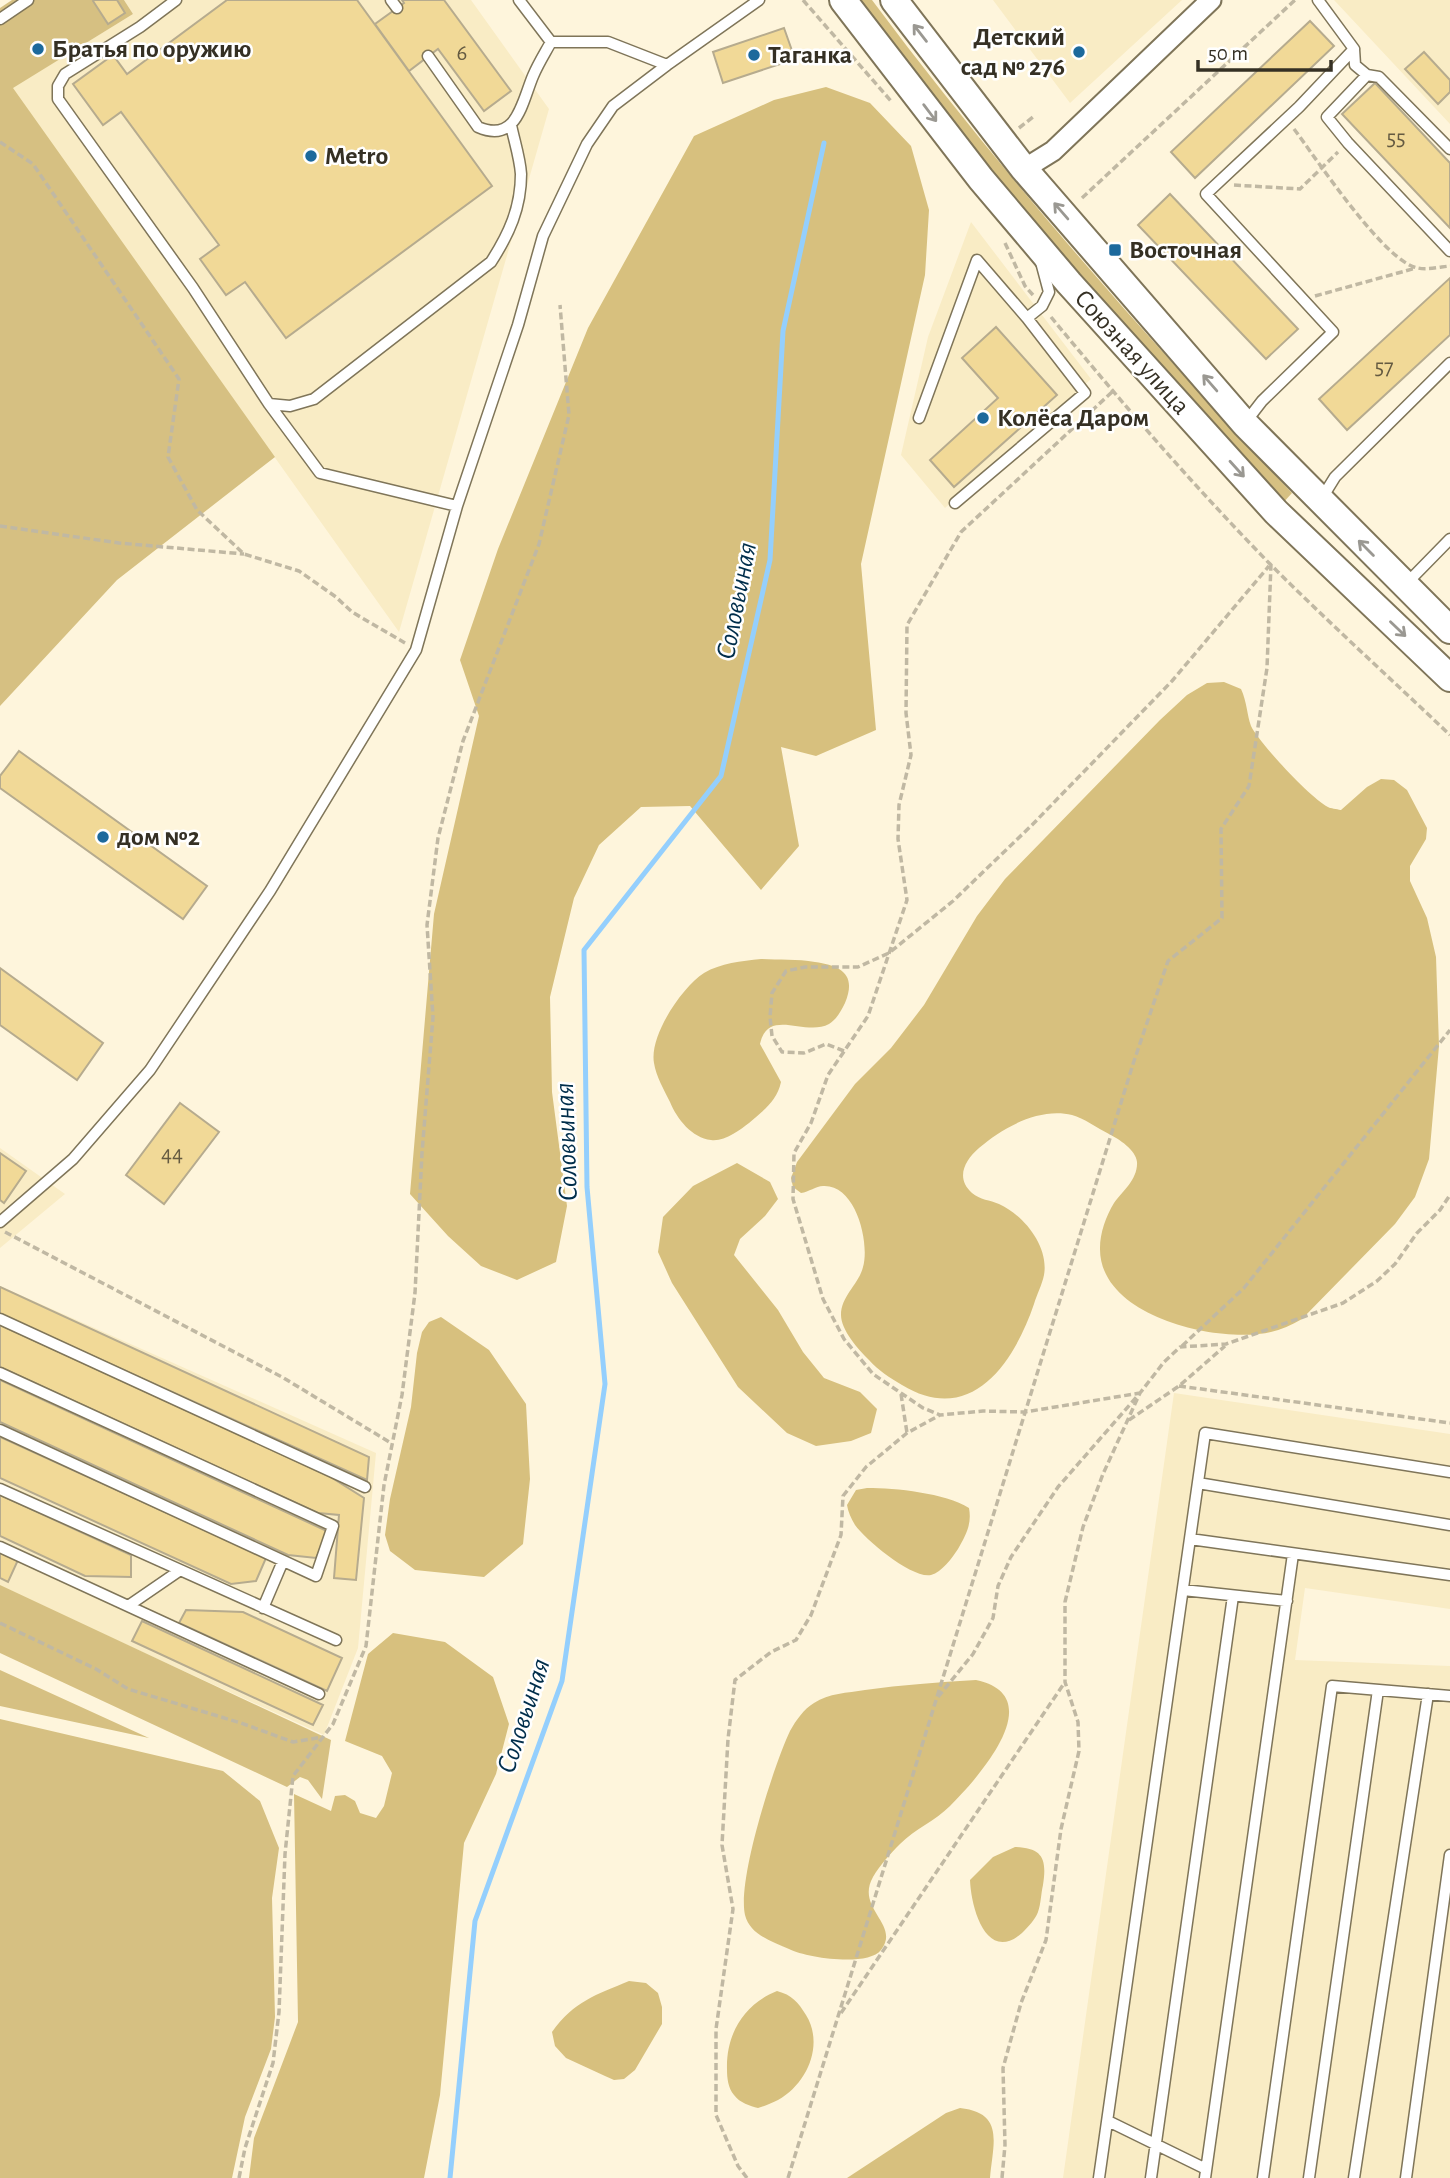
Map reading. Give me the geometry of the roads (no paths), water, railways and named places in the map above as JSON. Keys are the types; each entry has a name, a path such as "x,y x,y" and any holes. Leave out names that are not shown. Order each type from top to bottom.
{"main road":[{"name":"Союзная улица","path":"843,0 975,172 1036,244 1276,512 1450,678"},
{"name":"Союзная улица","path":"894,0 1024,169 1245,424 1450,630"}],"street":[{"path":"1024,169 1053,150 1211,0"}],"lane":[{"path":"0,19 28,0"},
{"path":"176,0 140,27 65,74 58,86 58,99 193,288 270,404 320,473 457,506"},
{"path":"519,0 551,42"},
{"path":"2,1218 73,1158 150,1070 270,891 416,650 457,506 518,325 543,236 587,144 614,106 759,0"},
{"path":"1318,0 1354,49 1356,65 1367,75 1379,77 1450,149"},
{"path":"551,42 608,42 667,65"},
{"path":"428,56 478,127 499,131 519,117 534,73 551,42"},
{"path":"1245,424 1262,401 1333,332 1206,194 1287,118 1354,49"},
{"path":"1367,75 1326,117 1450,251"},
{"path":"270,404 290,406 314,399 491,262 509,234 517,205 521,173 511,125"},
{"path":"1027,318 1042,306 1049,292 1036,244"},
{"path":"919,418 977,260 1027,318 1085,393 956,503"},
{"path":"1320,501 1335,477 1450,363"},
{"path":"1404,586 1450,540"},
{"path":"0,1319 365,1488"},
{"path":"0,1373 334,1526 317,1576 0,1430"},
{"path":"1099,2178 1205,1433 1450,1472"},
{"path":"1198,1483 1450,1525"},
{"path":"0,1489 336,1640"},
{"path":"1190,1539 1450,1576"},
{"path":"0,1547 320,1694"},
{"path":"1108,2121 1206,2173 1293,1554"},
{"path":"263,1608 283,1561"},
{"path":"128,1606 179,1571"},
{"path":"1183,1590 1287,1601"},
{"path":"1151,2178 1233,1595"},
{"path":"1263,2178 1332,1686 1450,1696"},
{"path":"1309,2178 1378,1690"},
{"path":"1354,2178 1428,1694"},
{"path":"1406,2178 1450,1855"}],"waterway":[{"name":"Соловьиная","path":"450,2178 475,1921 562,1681 605,1384 587,1187 584,950 721,776 770,560 783,331 824,143"}],"place":[{"name":"Братья по оружию","path":"38,49"},
{"name":"Детский сад № 276","path":"1079,52"},
{"name":"Таганка","path":"754,55"},
{"name":"Metro","path":"311,156"},
{"name":"Восточная","path":"1115,250"},
{"name":"Колёса Даром","path":"983,418"},
{"name":"дом №2","path":"103,837"}]}
